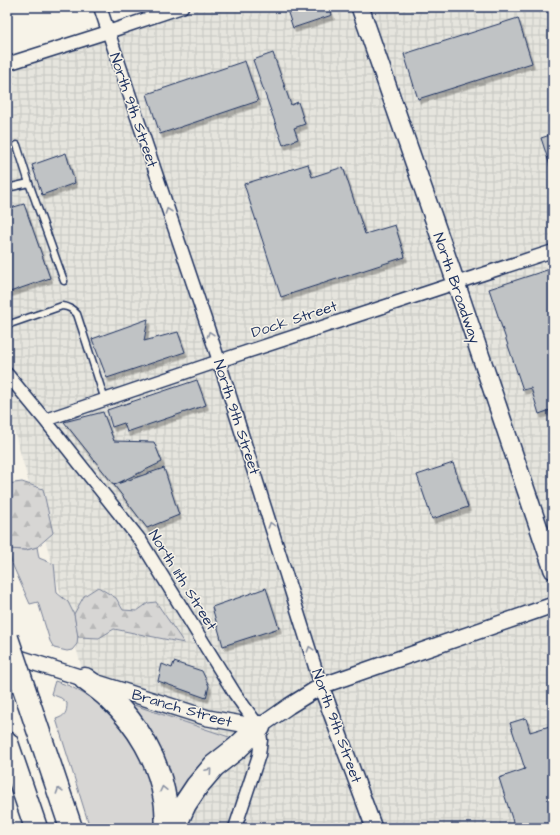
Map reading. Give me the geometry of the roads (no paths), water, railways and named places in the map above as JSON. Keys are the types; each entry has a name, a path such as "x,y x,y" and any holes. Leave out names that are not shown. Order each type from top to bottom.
{"highway":[{"path":"7,638 72,828"},
{"path":"85,679 108,697 130,719 152,754 160,776 166,802 167,828"},
{"path":"174,828 185,804 197,786 214,766 237,748 259,727"},
{"path":"7,743 36,828"}],"main road":[{"name":"North Broadway","path":"360,7 456,283 553,570"}],"street":[{"name":"North 9th Street","path":"100,7 219,361 321,686 374,828"},
{"path":"7,64 182,7"},
{"name":"Dock Street","path":"45,420 553,251"},
{"name":"North 11th Street","path":"7,374 140,540 235,694 259,727"},
{"path":"235,828 259,755 261,740 259,727 321,686 553,605"},
{"name":"Branch Street","path":"7,654 208,718 259,727"}],"lane":[{"path":"17,145 64,281"},
{"path":"7,188 29,182"},
{"path":"7,325 62,306 73,309 77,314 105,400"}]}
